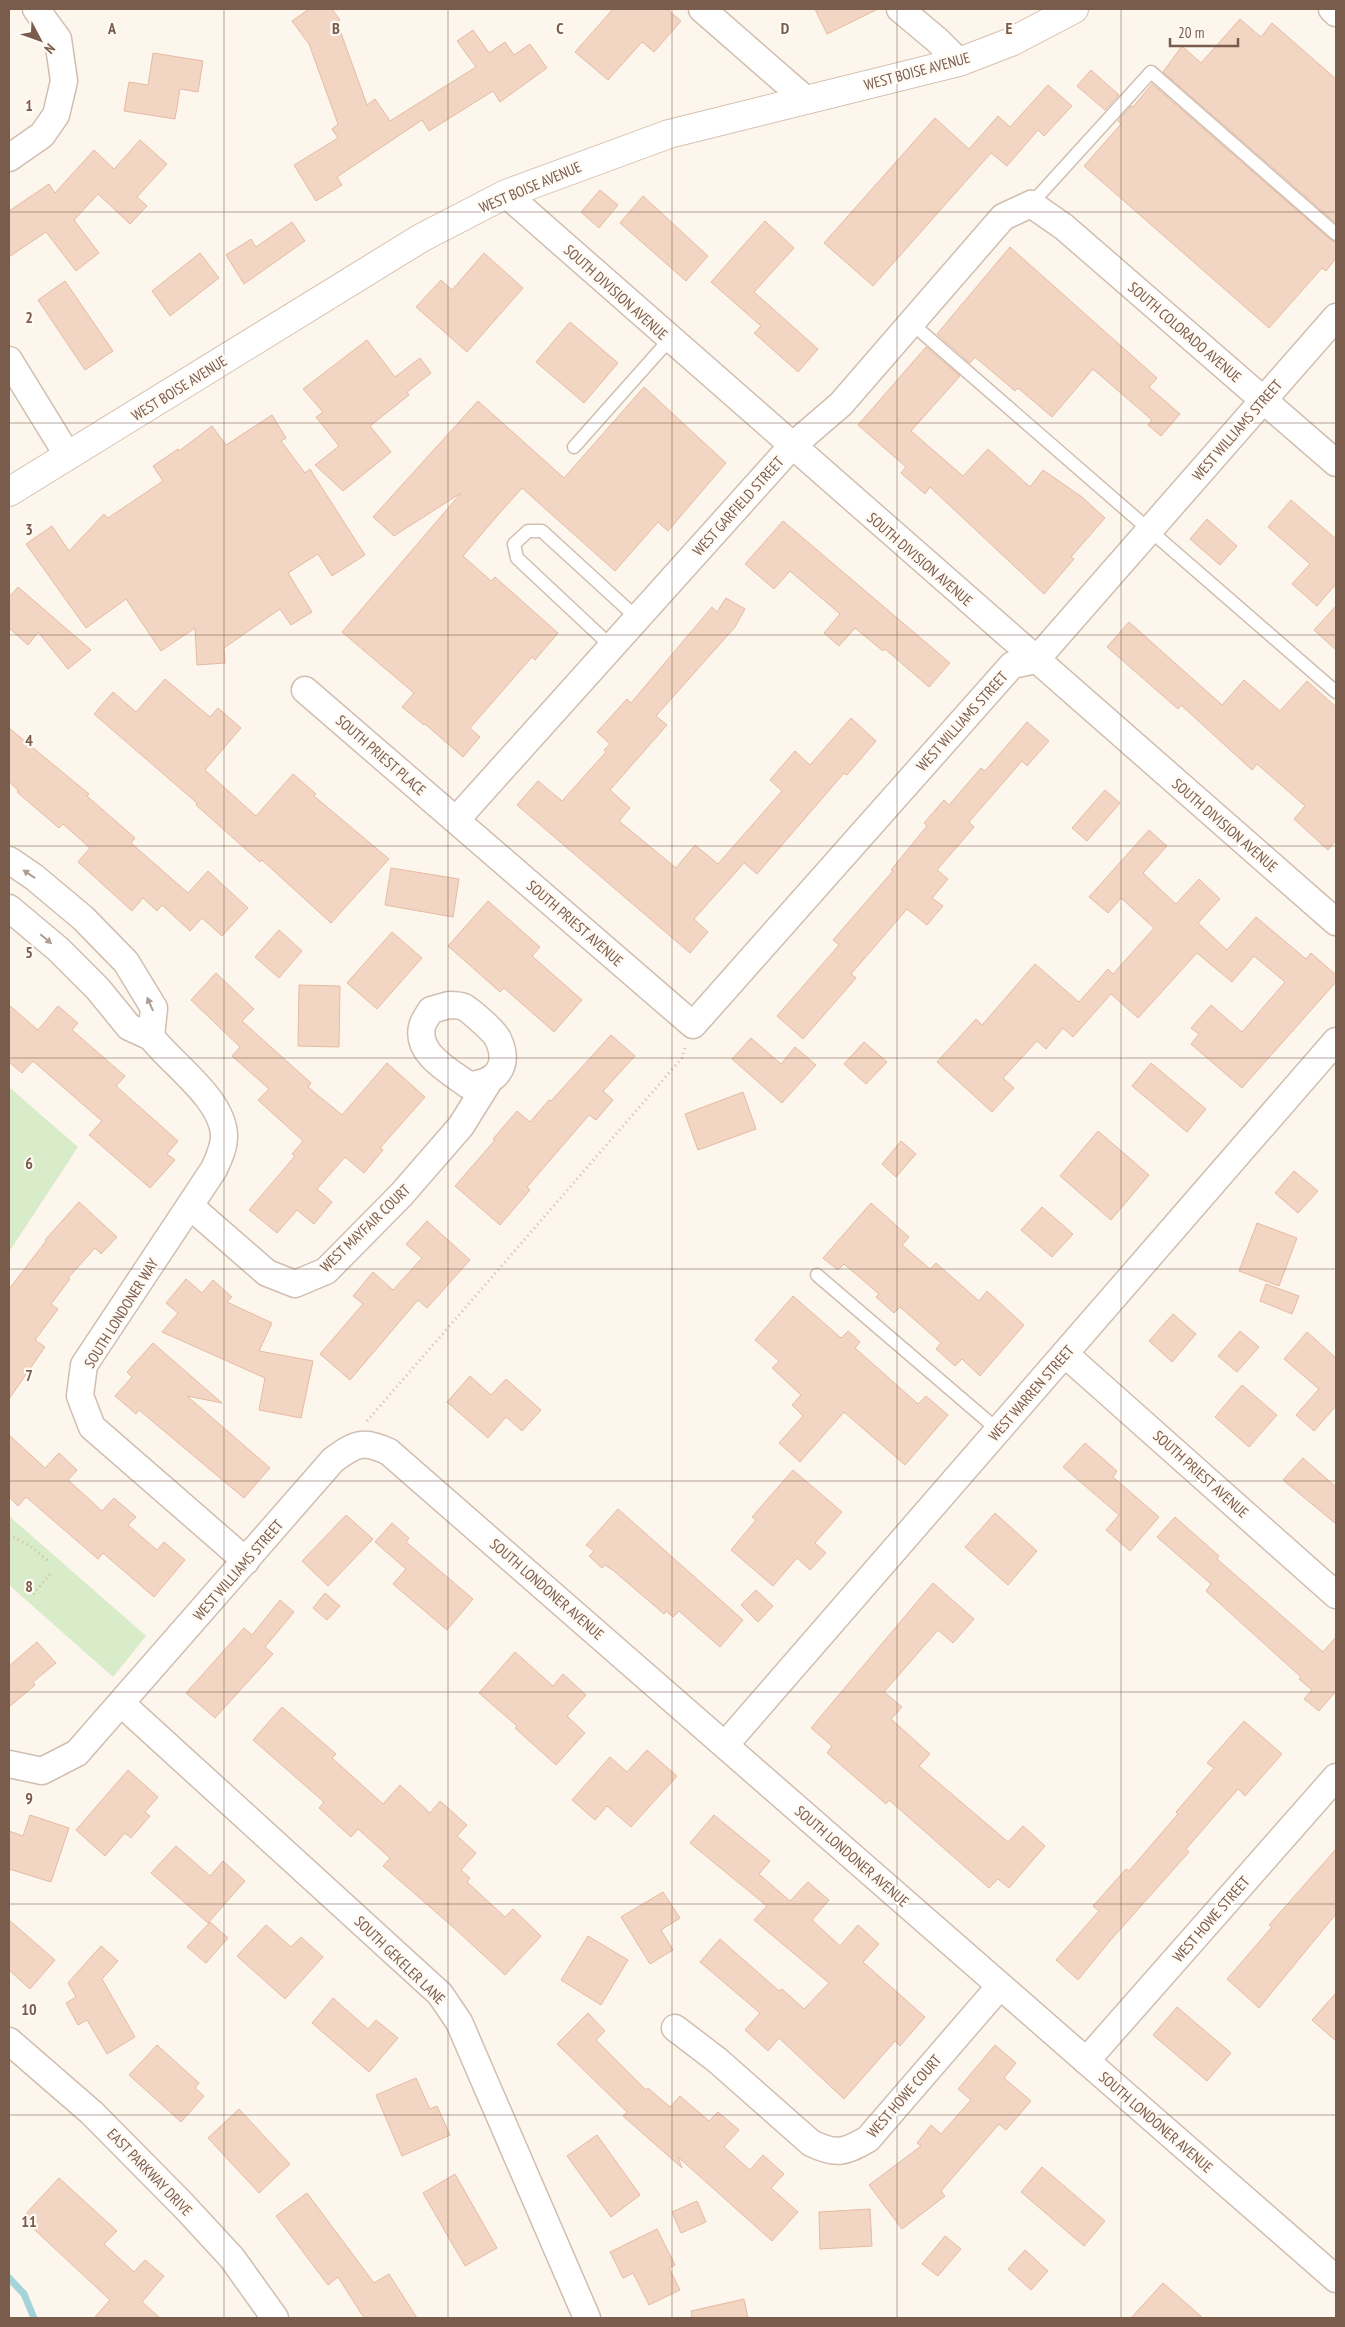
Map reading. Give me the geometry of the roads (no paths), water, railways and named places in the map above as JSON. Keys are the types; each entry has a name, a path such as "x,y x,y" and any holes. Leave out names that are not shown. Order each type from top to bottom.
{"street":[{"path":"9,158 42,135 56,115 64,81 58,40 36,9"},
{"path":"702,9 805,99"},
{"path":"900,9 937,40 959,62"},
{"name":"WEST BOISE AVENUE","path":"9,492 421,238 506,194 669,134 959,62 1011,42 1074,9"},
{"path":"1332,9 1336,13"},
{"name":"SOUTH DIVISION AVENUE","path":"506,194 791,447 1336,922"},
{"name":"WEST GARFIELD STREET","path":"456,820 791,447 841,404 1002,218 1031,204"},
{"name":"SOUTH COLORADO AVENUE","path":"1031,204 1064,227 1336,463"},
{"name":"WEST WILLIAMS STREET","path":"694,1025 1012,665 1036,660 1336,317"},
{"path":"9,360 68,456"},
{"name":"SOUTH PRIEST PLACE","path":"305,690 456,820"},
{"name":"SOUTH PRIEST AVENUE","path":"456,820 694,1025"},
{"path":"9,860 34,877 83,918 126,962 154,1008 151,1037"},
{"name":"SOUTH LONDONER WAY","path":"9,908 58,948 98,989 129,1027 151,1037 161,1050 209,1098 219,1118 224,1134 222,1152 214,1169 84,1366 80,1396 92,1427 246,1561"},
{"name":"WEST WARREN STREET","path":"725,1745 1336,1041"},
{"name":"WEST MAYFAIR COURT","path":"190,1206 267,1273 295,1284 326,1270 401,1195 461,1126 489,1081"},
{"name":"SOUTH PRIEST AVENUE","path":"1065,1354 1336,1595"},
{"name":"WEST WILLIAMS STREET","path":"9,1764 42,1771 77,1754 333,1460 347,1450 362,1443"},
{"name":"SOUTH LONDONER AVENUE","path":"362,1443 376,1445 389,1452 1336,2279"},
{"name":"SOUTH GEKELER LANE","path":"122,1704 440,1994 459,2022 587,2318"},
{"name":"WEST HOWE STREET","path":"1086,2061 1336,1777"},
{"name":"WEST HOWE COURT","path":"675,2028 717,2060 811,2143 825,2150 840,2152 868,2139 1000,1986"},
{"name":"EAST PARKWAY DRIVE","path":"9,2040 92,2113 183,2205 232,2258 275,2318"}],"lane":[{"path":"1031,204 1151,72 1336,234"},
{"path":"910,322 1336,692"},
{"path":"574,447 670,339"},
{"path":"612,647 517,558 514,544 528,531 542,532 638,618"},
{"path":"817,1276 998,1430"}],"waterway":[{"path":"9,2278 24,2294 34,2318"}]}
